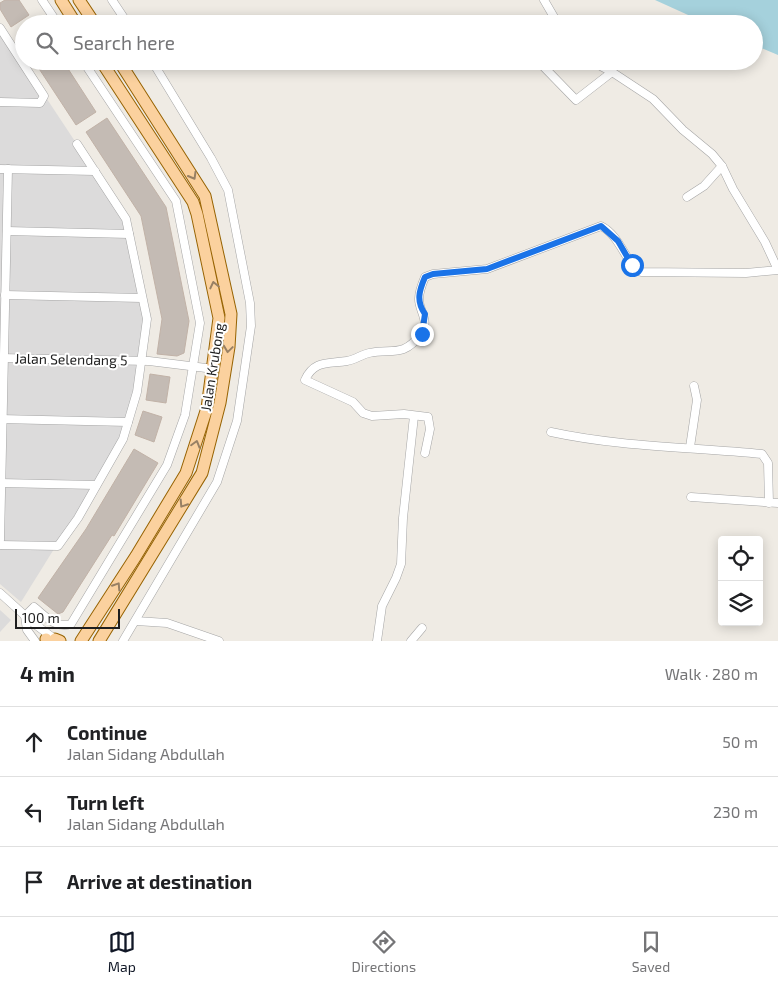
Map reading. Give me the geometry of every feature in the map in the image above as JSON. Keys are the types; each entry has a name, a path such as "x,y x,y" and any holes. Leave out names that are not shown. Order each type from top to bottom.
{"main road":[{"path":"61,0 70,15"},
{"path":"79,0 89,15"},
{"name":"Jalan Krubong","path":"77,641 84,636 186,473 207,408 220,318 197,214 184,187 107,70"},
{"path":"110,70 148,128 160,153"},
{"path":"118,70 153,125 174,146"},
{"name":"Jalan Krubong","path":"102,639 202,473 218,413 229,347 231,314 205,196 125,70"}],"street":[{"path":"42,0 52,15"},
{"path":"112,0 122,15"},
{"path":"544,0 553,15"},
{"path":"0,28 3,38 15,55"},
{"path":"0,102 40,103 44,96 26,70"},
{"path":"50,640 27,630 26,616 34,607 56,624 65,626 71,624 167,465 185,415 200,322 176,201 89,70"},
{"path":"123,641 218,482 242,399 252,315 228,190 211,158 157,70"},
{"path":"547,70 576,100 612,72"},
{"path":"425,453 430,430 428,417 404,414 372,416 363,413 353,402 306,380 310,371 318,364 349,361 371,353 396,352 406,349 414,342 424,327 425,314 418,298 425,277 487,269 601,226 618,241 634,269 641,272 746,273 778,270 765,242 733,189 722,166 653,99 608,70"},
{"path":"0,545 58,546 124,439 142,361 147,319 126,219 78,144"},
{"path":"687,197 704,186 722,166"},
{"path":"0,540 2,358 7,231 4,169 94,171"},
{"path":"7,231 129,234"},
{"path":"5,295 142,298"},
{"name":"Jalan Selendang 5","path":"2,358 142,361 214,369"},
{"path":"690,447 697,400 694,386"},
{"path":"377,641 382,606 401,564 403,518 414,416"},
{"path":"1,419 128,422"},
{"path":"551,432 574,437 762,454 768,463 769,503"},
{"path":"1,483 96,485"},
{"path":"691,497 778,503"},
{"path":"0,593 50,640"},
{"path":"136,621 167,623 219,641"},
{"path":"411,641 422,628"}],"shaded area":[{"path":"0,28 15,51 15,70 28,70 125,217 148,318 140,364 120,443 21,602 0,584"},
{"path":"0,610 11,620 0,632"}],"water":[{"path":"655,0 778,0 778,55 763,49 763,15 688,15"}],"building":[{"path":"5,0 19,0 29,15 15,15 15,24 11,27 0,9 0,3"},
{"path":"40,70 69,70 96,112 76,125"},
{"path":"107,118 166,207 189,321 184,353 177,356 157,354 162,319 141,216 86,132"},
{"path":"150,374 170,377 166,403 146,400"},
{"path":"143,411 162,417 154,442 135,435"},
{"path":"134,449 158,463 114,536 112,535 63,612 58,614 38,598 86,529"}],"route":[{"path":"422,334 425,314 418,298 425,277 433,274 472,272 487,269 601,226 623,247 632,265"}]}
